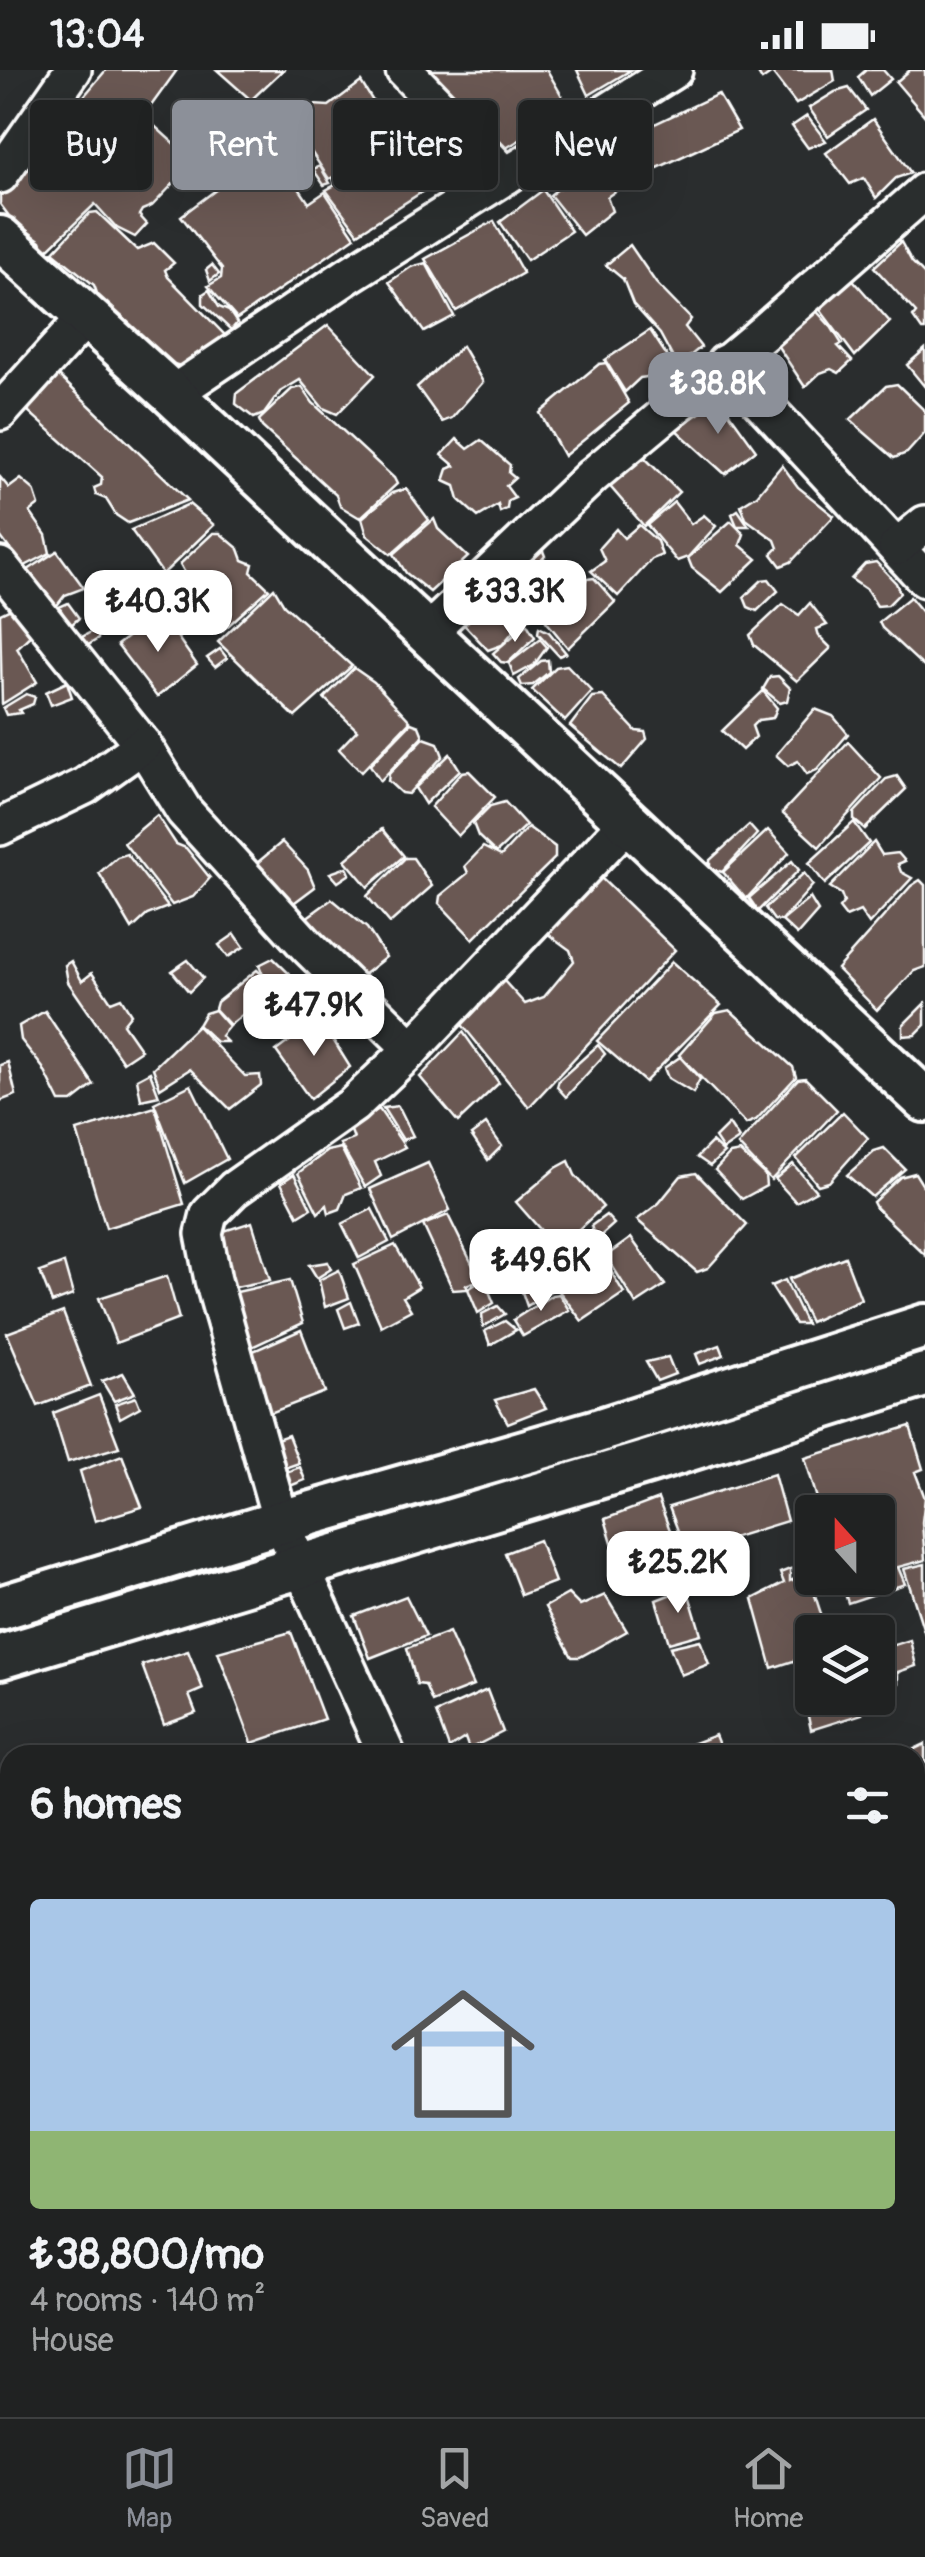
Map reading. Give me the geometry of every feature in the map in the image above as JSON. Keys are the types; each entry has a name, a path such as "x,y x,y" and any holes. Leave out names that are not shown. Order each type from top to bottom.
{"street":[{"path":"0,175 73,70"},
{"path":"404,70 506,176"},
{"path":"172,394 348,275 674,70"},
{"path":"427,633 592,476 925,191"},
{"path":"0,238 172,394 925,1100"},
{"path":"0,412 86,317"},
{"path":"725,364 925,579"},
{"path":"897,547 925,524"},
{"path":"0,566 143,745 184,810 308,947 412,1049"},
{"path":"0,826 85,786 143,745"},
{"path":"382,1745 281,1522 213,1280 204,1234 209,1214 234,1189 353,1105 412,1049 628,822"},
{"path":"0,1608 594,1432 925,1326"},
{"path":"0,1657 925,1375"}],"building":[{"path":"106,70 177,70 152,105 152,100 81,100"},
{"path":"217,70 283,70 251,100"},
{"path":"414,70 547,70 564,100 518,100 518,141 498,153 498,100 441,100"},
{"path":"577,70 631,70 589,95"},
{"path":"756,70 833,70 835,81 796,104 772,73 762,80"},
{"path":"866,70 883,70 891,79 870,96 858,77"},
{"path":"910,70 925,70 925,116 896,82"},
{"path":"361,82 372,100 337,100"},
{"path":"849,88 866,110 828,136 809,108"},
{"path":"718,94 739,130 652,171 652,125"},
{"path":"333,103 333,177 329,179 313,155 313,105"},
{"path":"807,116 826,141 808,148 792,126"},
{"path":"873,119 911,173 896,178 876,198 864,178 850,184 826,153"},
{"path":"152,124 172,142 172,185 152,206 142,210 139,215 147,224 135,237 117,228 95,204 45,252 41,241 12,220 0,204 0,194 30,159 30,190 152,190"},
{"path":"320,166 330,183 324,185 313,169"},
{"path":"333,186 333,190 425,190 358,233 326,190"},
{"path":"216,190 300,190 309,203 325,192 355,237 237,319 208,286 221,278 222,269 181,216"},
{"path":"543,190 571,231 527,260 500,222"},
{"path":"556,190 617,190 607,197 612,211 582,235 550,195"},
{"path":"97,212 137,250 154,243 174,263 165,270 168,277 226,336 186,367 173,364 98,296 94,285 53,252 90,213"},
{"path":"494,221 523,273 456,311 425,259"},
{"path":"901,242 925,275 925,330 913,317 916,313 874,267"},
{"path":"630,245 656,283 691,319 685,327 701,347 685,360 673,358 660,334 633,304 623,279 606,265"},
{"path":"426,263 454,316 424,332 389,282 411,267"},
{"path":"212,265 219,274 210,281 206,270"},
{"path":"848,274 890,322 855,356 815,303"},
{"path":"209,290 219,307 229,311 237,323 231,330 203,304 203,294"},
{"path":"811,305 832,328 842,344 838,346 852,361 839,373 831,369 820,373 805,387 771,336"},
{"path":"328,325 375,375 337,414 323,408 300,380 280,392 264,414 254,418 236,404 237,393"},
{"path":"650,330 669,359 656,368 655,376 640,378 625,392 605,360"},
{"path":"462,346 483,382 452,418 442,422 417,387"},
{"path":"925,349 925,387 907,365"},
{"path":"606,363 629,403 564,456 540,413 599,364"},
{"path":"59,376 188,500 128,523 116,515 106,499 96,495 94,488 101,485 102,477 29,412 28,400"},
{"path":"897,384 925,411 925,433 907,453 894,458 850,420 886,386"},
{"path":"302,387 313,403 397,484 360,518 340,506 336,495 262,427 259,420 292,389"},
{"path":"720,400 756,450 725,474 675,429"},
{"path":"457,439 468,449 481,440 510,465 509,473 515,478 506,486 515,498 508,501 507,509 500,512 498,505 478,517 459,500 455,486 444,481 448,469 455,466 442,455"},
{"path":"640,453 679,492 644,526 607,483"},
{"path":"782,465 798,487 834,516 791,562 781,566 772,554 778,548 775,540 746,519 741,505 757,495"},
{"path":"0,477 9,488 21,479 34,490 39,505 30,512 46,535 50,553 23,567 0,536"},
{"path":"406,489 429,520 391,554 367,535 362,518 392,493"},
{"path":"674,502 691,524 704,515 716,526 688,557 677,561 647,525"},
{"path":"189,504 214,525 163,574 131,530"},
{"path":"738,510 749,526 737,526 732,514"},
{"path":"434,519 438,529 468,557 430,592 406,573 394,554"},
{"path":"731,521 744,534 740,545 757,559 722,592 692,568 688,558"},
{"path":"639,525 657,541 662,555 652,559 618,596 591,571 605,561 599,548 616,529 624,538"},
{"path":"213,533 220,533 239,549 243,560 253,564 251,572 269,589 221,632 211,616 189,599 184,586 191,584 180,564"},
{"path":"541,546 545,556 534,568 520,554"},
{"path":"57,551 84,588 65,595 55,608 28,570"},
{"path":"876,562 900,593 888,605 877,606 867,590 851,579 865,564"},
{"path":"594,578 615,602 568,648 546,621 587,579"},
{"path":"769,579 778,591 757,611 748,607 744,597 762,580"},
{"path":"502,581 532,618 521,622 502,645 488,650 455,615"},
{"path":"164,586 164,598 154,602 153,589"},
{"path":"274,588 284,605 352,666 295,717 218,642"},
{"path":"910,597 925,615 925,668 879,622"},
{"path":"68,603 79,618 70,626 59,607"},
{"path":"810,603 827,625 817,629 831,648 797,681 754,645 750,635 783,604 799,615"},
{"path":"17,606 34,632 17,648 37,682 2,704 0,614"},
{"path":"162,615 197,665 157,697 117,645 155,616"},
{"path":"527,624 535,637 508,663 501,662 493,653"},
{"path":"102,626 107,631 99,631 98,639 82,649 82,637"},
{"path":"539,627 549,632 566,653 559,656 538,633"},
{"path":"540,639 547,647 534,665 514,676 509,663"},
{"path":"220,649 227,658 215,667 207,658"},
{"path":"548,660 549,672 533,685 522,686 519,679"},
{"path":"567,665 592,691 565,721 532,690 556,667"},
{"path":"354,668 374,682 410,721 361,772 339,749 357,730 324,698"},
{"path":"778,676 790,688 787,701 780,703 763,689 770,677"},
{"path":"67,682 72,697 51,705 46,692"},
{"path":"763,691 777,708 773,718 758,720 752,726 756,737 742,750 722,731"},
{"path":"26,694 35,697 33,704 19,710 21,713 6,715 3,708"},
{"path":"603,696 636,731 645,732 647,739 621,769 570,726 592,697"},
{"path":"815,709 833,716 848,734 817,770 807,774 798,761 788,766 776,755"},
{"path":"411,723 419,726 423,736 380,781 370,765"},
{"path":"424,738 438,743 443,756 408,794 401,793 388,781 389,774"},
{"path":"848,742 881,778 819,847 782,813"},
{"path":"450,754 460,770 425,804 415,788"},
{"path":"469,771 495,797 458,836 431,807 462,772"},
{"path":"897,776 906,789 865,829 854,820 854,813 886,779"},
{"path":"505,802 526,825 496,853 478,836 473,823 490,806"},
{"path":"157,815 176,844 186,848 210,878 193,897 172,905 124,843"},
{"path":"854,822 869,843 825,884 809,863"},
{"path":"749,825 757,834 722,872 710,868 710,860"},
{"path":"528,827 555,847 555,858 473,939 439,903 440,896 468,873 465,866 483,847 501,856"},
{"path":"382,829 404,856 368,887 345,860"},
{"path":"768,830 789,853 746,899 723,872"},
{"path":"282,842 308,870 315,887 283,911 251,868"},
{"path":"874,842 882,855 898,853 905,861 898,864 901,872 912,878 869,924 860,911 846,917 839,908 844,902 841,894 830,887"},
{"path":"127,854 168,907 147,915 132,929 99,873 117,857"},
{"path":"405,858 413,858 432,886 390,923 367,896"},
{"path":"792,861 799,870 758,911 749,898"},
{"path":"347,867 350,874 338,882 330,873"},
{"path":"804,873 813,885 781,921 774,920 765,908"},
{"path":"598,875 675,950 529,1107 459,1021 504,981 525,1004 544,997 574,961 570,950 548,934 549,927"},
{"path":"920,880 925,885 925,967 914,971 877,1010 837,969"},
{"path":"810,898 818,911 797,935 782,921"},
{"path":"332,899 367,928 386,957 358,979 306,918"},
{"path":"235,934 244,947 228,957 219,945"},
{"path":"273,958 304,988 309,1002 296,1011 279,985 263,975 259,965"},
{"path":"188,960 203,978 189,992 172,971"},
{"path":"71,961 82,981 92,973 111,1002 121,998 131,1014 123,1024 141,1050 123,1062 68,982 65,965"},
{"path":"672,962 721,1005 645,1082 597,1041"},
{"path":"257,970 270,982 273,992 266,994 276,1011 252,1029 242,1015 230,1025 215,1009 217,1002"},
{"path":"925,1003 925,1025 915,1035 903,1036 903,1025"},
{"path":"215,1010 229,1026 221,1036 227,1042 216,1042 198,1025 205,1013"},
{"path":"730,1010 793,1067 796,1077 756,1120 746,1124 679,1055 716,1013"},
{"path":"45,1011 94,1085 72,1102 60,1102 43,1068 21,1040 19,1026"},
{"path":"322,1022 350,1067 310,1099 276,1051 314,1023"},
{"path":"197,1026 245,1076 260,1075 261,1085 230,1109 190,1069 160,1088 153,1068"},
{"path":"463,1032 499,1083 458,1122 420,1077"},
{"path":"598,1045 605,1054 566,1097 557,1087 559,1080"},
{"path":"680,1057 700,1079 693,1093 668,1078 664,1068"},
{"path":"8,1062 16,1095 0,1101 0,1065"},
{"path":"150,1072 159,1096 141,1100 137,1079"},
{"path":"805,1078 837,1110 771,1180 738,1145 798,1079"},
{"path":"191,1085 227,1159 185,1183 154,1103"},
{"path":"398,1106 413,1136 403,1140 383,1108"},
{"path":"155,1107 184,1204 106,1228 77,1131"},
{"path":"379,1109 405,1147 375,1162 381,1176 365,1187 340,1144 354,1139 350,1128"},
{"path":"843,1112 868,1138 829,1182 818,1185 796,1158"},
{"path":"486,1124 502,1146 488,1160 471,1135"},
{"path":"729,1124 739,1139 723,1150 715,1138"},
{"path":"712,1142 724,1153 710,1166 697,1157"},
{"path":"341,1148 361,1188 346,1194 340,1209 329,1213 327,1205 318,1213 298,1173 327,1151"},
{"path":"884,1148 905,1169 872,1197 847,1175 874,1151"},
{"path":"740,1152 765,1175 766,1186 742,1199 715,1170 730,1154"},
{"path":"569,1161 575,1175 603,1207 564,1243 550,1249 545,1235 516,1202"},
{"path":"428,1163 450,1210 393,1240 370,1189"},
{"path":"793,1164 816,1191 796,1202 775,1179"},
{"path":"696,1173 747,1225 708,1268 697,1272 637,1220 659,1203 681,1176"},
{"path":"915,1173 925,1189 925,1255 873,1202 900,1177"},
{"path":"294,1174 311,1208 298,1216 281,1183"},
{"path":"372,1209 389,1242 359,1258 342,1224"},
{"path":"448,1215 480,1280 466,1285 468,1289 453,1290 423,1225"},
{"path":"606,1215 614,1224 596,1240 591,1226"},
{"path":"252,1222 270,1280 221,1290 205,1237"},
{"path":"631,1238 665,1285 636,1304 606,1256"},
{"path":"395,1245 419,1287 403,1297 411,1310 381,1326 354,1264"},
{"path":"602,1257 624,1293 582,1321 559,1291"},
{"path":"845,1257 861,1299 810,1322 789,1279"},
{"path":"328,1262 331,1269 317,1278 309,1265"},
{"path":"64,1263 73,1295 52,1303 40,1272"},
{"path":"339,1270 349,1298 325,1307 319,1280"},
{"path":"167,1276 179,1319 116,1343 99,1298"},
{"path":"544,1276 547,1283 557,1279 560,1285 527,1306 521,1289"},
{"path":"484,1279 494,1303 478,1313 468,1289"},
{"path":"290,1280 303,1323 241,1352 219,1296"},
{"path":"785,1280 806,1324 795,1324 771,1286"},
{"path":"559,1294 569,1310 523,1336 513,1320"},
{"path":"351,1302 359,1323 345,1328 338,1309"},
{"path":"498,1306 505,1314 483,1327 482,1314"},
{"path":"63,1312 91,1386 38,1406 7,1333"},
{"path":"505,1321 516,1330 490,1345 485,1331"},
{"path":"301,1330 325,1392 265,1415 242,1356"},
{"path":"720,1345 724,1355 700,1364 696,1354"},
{"path":"668,1357 675,1374 657,1381 646,1362"},
{"path":"123,1373 135,1393 114,1401 102,1381"},
{"path":"534,1389 546,1408 508,1423 495,1400"},
{"path":"99,1395 119,1447 68,1462 53,1413"},
{"path":"136,1397 140,1407 120,1418 115,1404"},
{"path":"910,1426 923,1469 915,1472 925,1498 925,1560 898,1567 905,1584 895,1587 895,1495 816,1495 805,1458"},
{"path":"288,1435 299,1463 282,1469 271,1441"},
{"path":"122,1455 142,1507 95,1521 80,1471"},
{"path":"300,1467 305,1480 285,1488 283,1473"},
{"path":"774,1474 787,1521 686,1552 669,1507"},
{"path":"658,1499 678,1551 620,1569 605,1519"},
{"path":"539,1540 555,1582 521,1595 505,1553"},
{"path":"925,1564 925,1634 904,1569"},
{"path":"790,1569 790,1581 795,1579 795,1595 815,1595 821,1615 795,1615 795,1661 772,1668 753,1599 784,1583 780,1573"},
{"path":"687,1588 701,1634 669,1643 656,1600"},
{"path":"568,1594 580,1606 605,1595 627,1631 580,1657 572,1657 545,1607"},
{"path":"845,1595 872,1595 848,1603"},
{"path":"406,1596 426,1636 370,1658 354,1616"},
{"path":"291,1632 324,1719 252,1743 218,1652"},
{"path":"449,1632 473,1686 432,1702 425,1685 417,1684 407,1648"},
{"path":"700,1640 709,1664 681,1675 670,1647"},
{"path":"910,1640 916,1666 898,1672 895,1685 895,1645"},
{"path":"188,1651 203,1689 189,1695 196,1713 164,1725 142,1665"},
{"path":"487,1690 503,1732 477,1745 468,1745 465,1738 448,1745 436,1713"},
{"path":"808,1715 859,1715 811,1730"},
{"path":"715,1735 719,1745 689,1745"}]}
